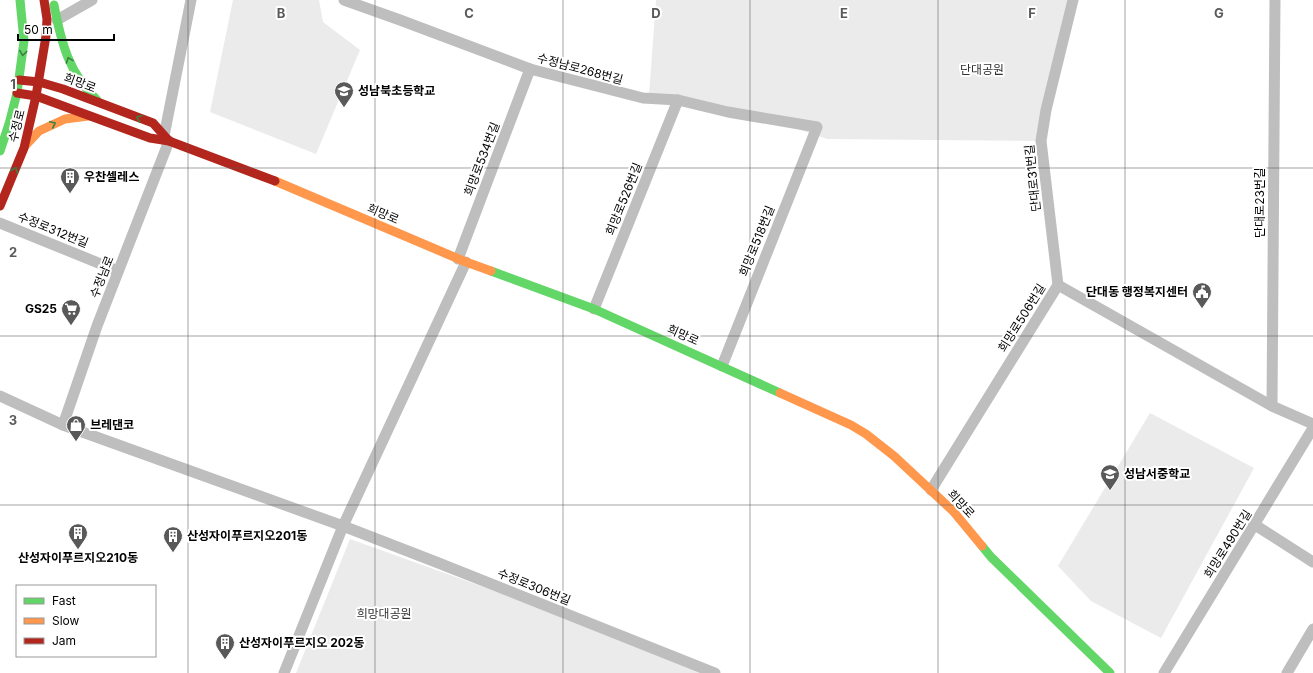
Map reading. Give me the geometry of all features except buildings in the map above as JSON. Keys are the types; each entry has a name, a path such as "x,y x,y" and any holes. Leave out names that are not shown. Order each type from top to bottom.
{"main road":[{"name":"수정로","path":"0,151 10,124 19,80 24,42 20,0"},
{"name":"수정로","path":"0,206 24,148 39,82 47,25 44,0"},
{"path":"53,0 57,20 71,65 84,87 100,103"},
{"name":"희망로","path":"19,80 39,82 153,123 167,138"},
{"name":"희망로","path":"17,93 36,96 150,138 167,138 292,188 462,260 594,309 851,425 866,434 894,456 954,511 991,557 1110,673"},
{"path":"24,148 39,131 65,119 90,116"}],"street":[{"path":"57,20 92,0"},
{"name":"수정남로","path":"63,424 97,326 167,138 191,0"},
{"name":"수정남로268번길","path":"344,0 530,70 642,98 678,100 728,112 817,127"},
{"name":"단대로31번길","path":"1058,285 1041,142 1046,110 1073,0"},
{"name":"단대로23번길","path":"1272,406 1275,0"},
{"name":"희망로534번길","path":"284,673 343,526 462,260 530,70"},
{"name":"희망로526번길","path":"594,309 678,100"},
{"name":"희망로518번길","path":"722,366 817,127"},
{"name":"수정로312번길","path":"0,223 118,271"},
{"name":"희망로506번길","path":"931,490 1058,285 1272,406 1313,424"},
{"name":"수정로306번길","path":"0,396 63,424 343,526 716,673"},
{"name":"희망로490번길","path":"1164,673 1313,428"},
{"path":"1255,525 1313,562"},
{"path":"1287,673 1313,629"}],"green space":[{"path":"233,0 319,0 323,22 360,50 316,154 210,112"},
{"name":"단대공원","path":"656,0 1068,0 1041,141 827,139 780,123 649,95"},
{"path":"1150,413 1254,468 1161,638 1091,601 1058,566"},
{"name":"희망대공원","path":"350,539 503,594 703,673 296,673"}],"traffic: fast":[{"path":"0,151 17,93 24,41 20,0"},
{"path":"54,5 63,44 68,57 79,79 97,100"},
{"path":"491,271 594,309 780,393"},
{"path":"982,546 991,557 1110,673"}],"traffic: slow":[{"path":"25,146 39,131 65,119 88,116"},
{"path":"275,181 466,262 491,271"},
{"path":"780,393 851,425 866,434 894,456 953,511 982,546"}],"traffic: jam":[{"path":"0,206 24,148 36,96 46,36 47,19 44,0"},
{"path":"19,80 39,82 63,89 153,123 169,141"},
{"path":"17,93 36,96 150,138 169,141 275,181"}],"place":[{"name":"성남북초등학교","path":"344,108"},
{"name":"우찬셀레스","path":"70,194"},
{"name":"단대동 행정복지센터","path":"1202,309"},
{"name":"GS25","path":"71,326"},
{"name":"브레댄코","path":"76,442"},
{"name":"성남서중학교","path":"1110,491"},
{"name":"산성자이푸르지오210동","path":"78,550"},
{"name":"산성자이푸르지오201동","path":"173,553"},
{"name":"산성자이푸르지오 202동","path":"225,660"}]}
